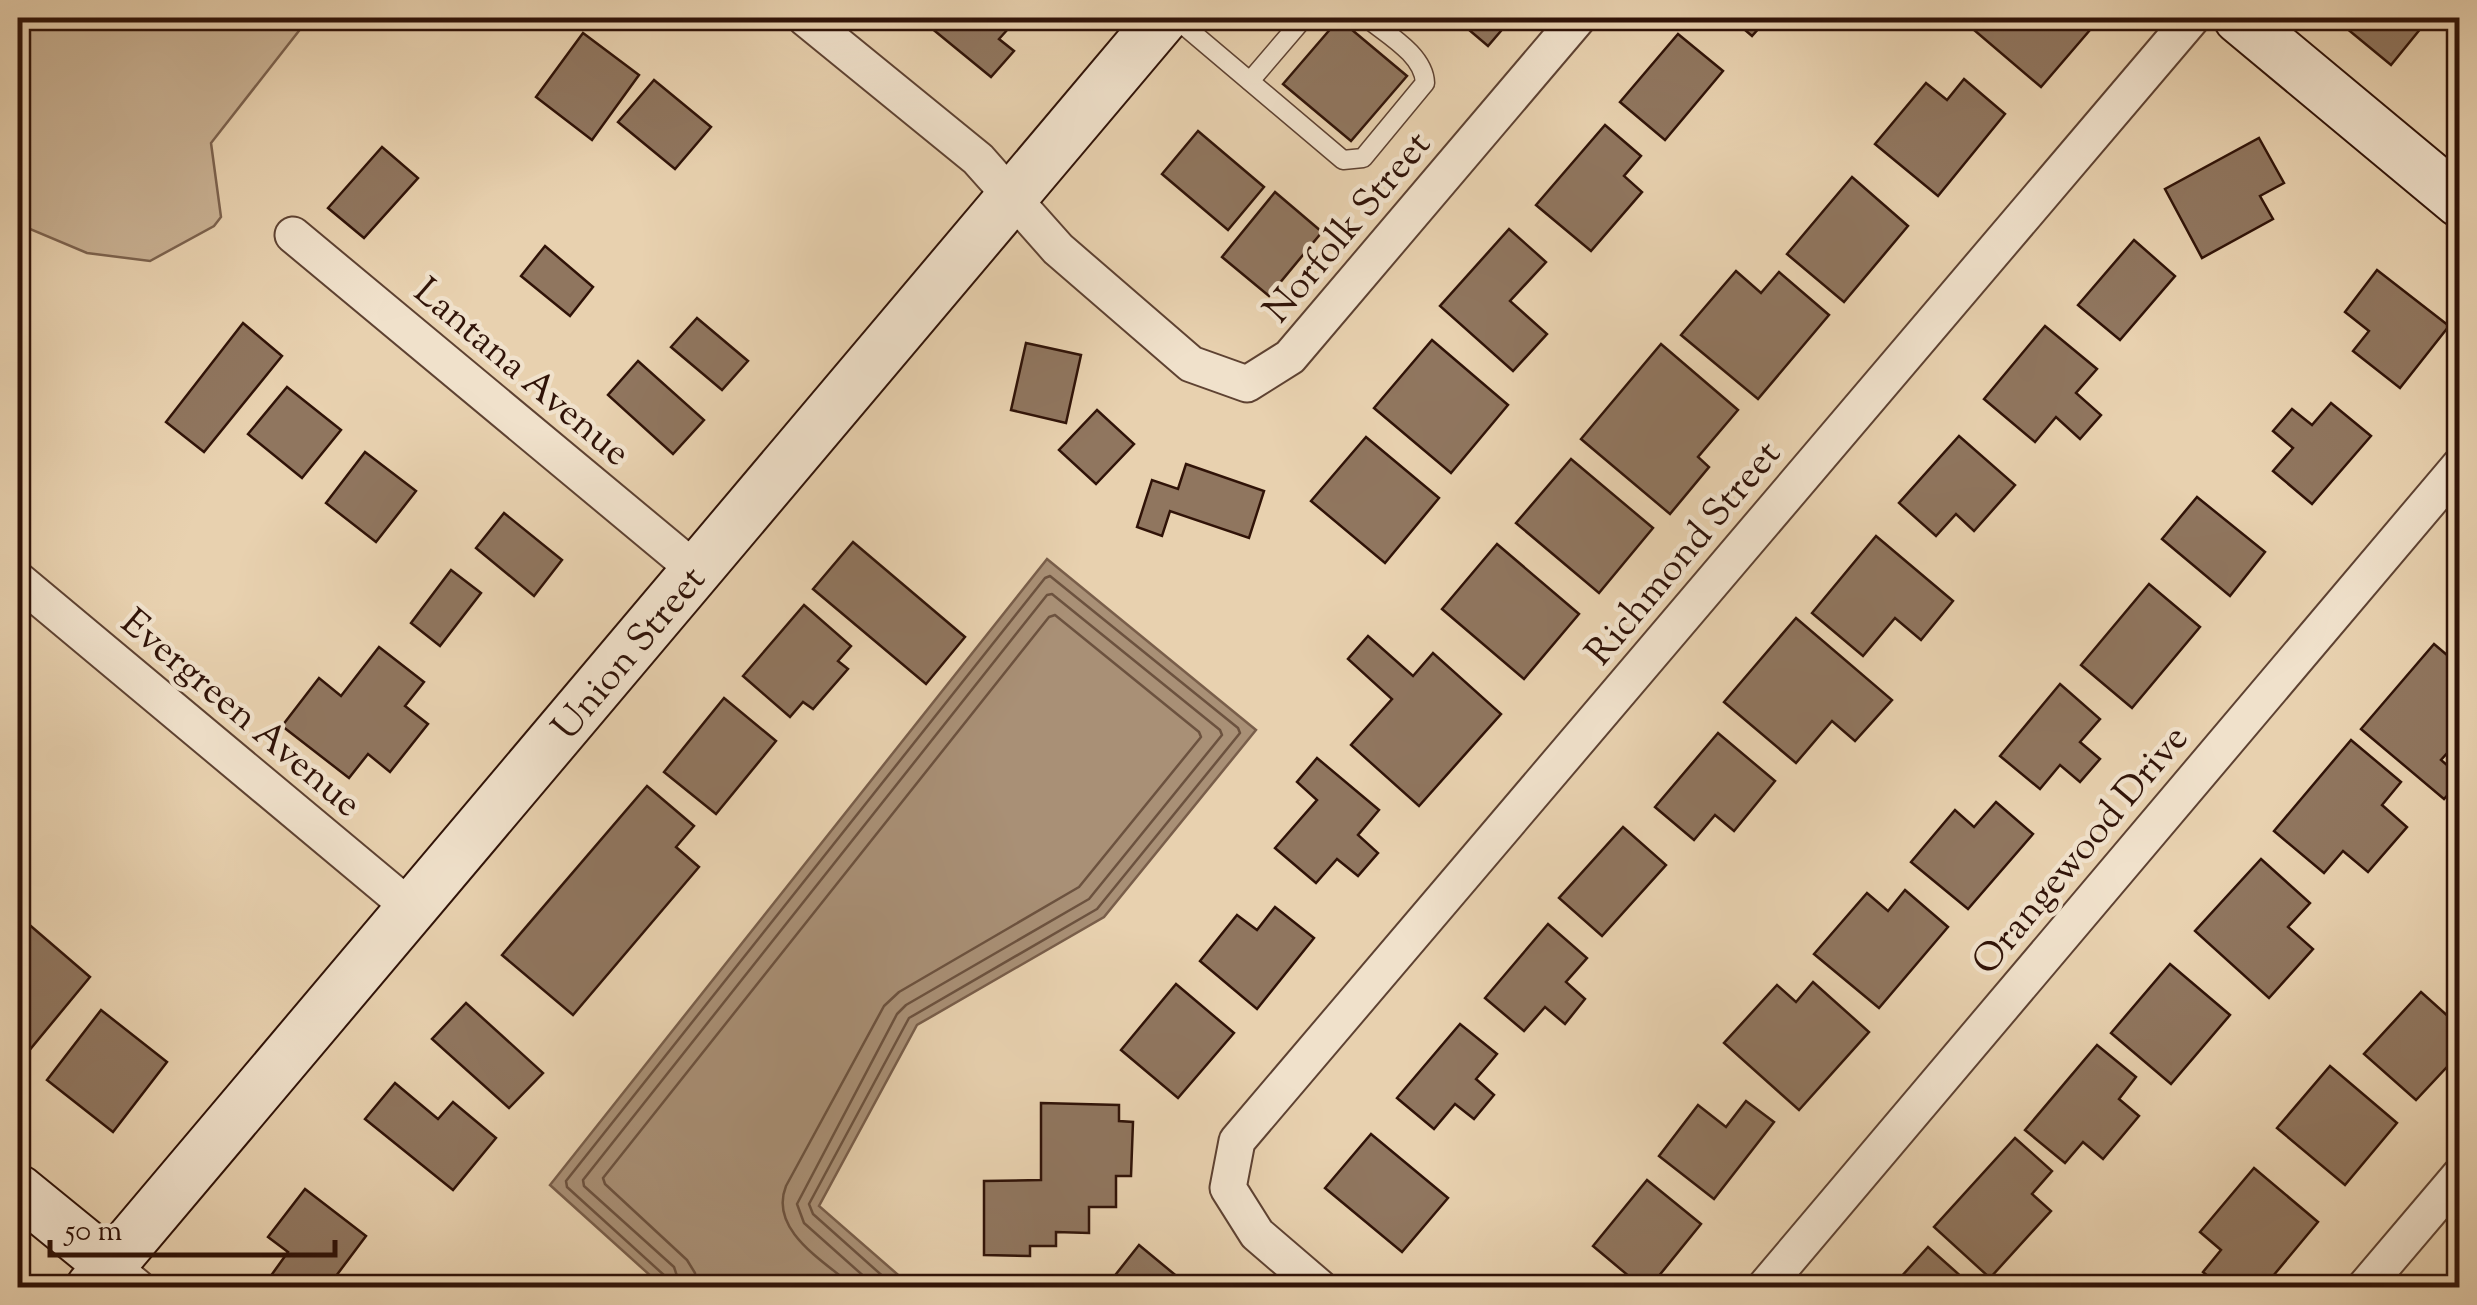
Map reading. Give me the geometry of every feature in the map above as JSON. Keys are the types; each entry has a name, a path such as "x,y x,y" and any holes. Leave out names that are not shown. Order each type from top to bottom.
{"street":[{"path":"806,18 978,158 1012,199"},
{"name":"Union Street","path":"113,1280 412,909 1164,18"},
{"name":"Norfolk Street","path":"1012,199 1058,249 1191,364 1247,384 1290,357 1578,18"},
{"name":"Richmond Street","path":"1320,1288 1257,1234 1228,1188 1237,1141 2192,18"},
{"path":"2239,18 2460,202"},
{"name":"Lantana Avenue","path":"293,235 698,572"},
{"name":"Orangewood Drive","path":"1764,1288 2460,465"},
{"name":"Evergreen Avenue","path":"18,580 412,909"},
{"path":"2364,1288 2460,1175"},
{"path":"18,1190 113,1280"}],"lane":[{"path":"1174,18 1343,160 1363,158 1424,84 1424,71 1418,61 1367,18"},
{"path":"1250,81 1304,18"}],"shaded area":[{"path":"18,18 309,18 211,143 221,217 214,226 150,261 87,253 18,224"}],"water":[{"path":"1047,559 1256,730 1104,917 917,1025 819,1206 912,1287 663,1287 550,1185"}],"building":[{"path":"919,18 1018,18 999,39 1014,51 991,77"},
{"path":"1455,18 1512,18 1488,46"},
{"path":"1731,18 1768,18 1752,36"},
{"path":"1960,18 2075,18 2090,30 2041,87"},
{"path":"2334,18 2421,18 2426,22 2391,65"},
{"path":"1339,19 1407,76 1351,141 1283,84"},
{"path":"583,33 639,75 592,140 536,97"},
{"path":"1678,34 1723,71 1665,140 1620,102"},
{"path":"1964,79 2005,114 1938,196 1875,144 1926,83 1947,100"},
{"path":"654,80 711,127 675,169 618,122"},
{"path":"1605,125 1641,156 1624,176 1642,192 1591,251 1536,205"},
{"path":"1198,131 1264,187 1228,230 1162,174"},
{"path":"2259,138 2284,183 2260,196 2273,219 2202,258 2165,189"},
{"path":"382,147 418,178 364,238 328,208"},
{"path":"1852,177 1908,226 1844,302 1787,254"},
{"path":"1275,192 1322,232 1269,296 1222,257"},
{"path":"1509,229 1546,262 1510,301 1547,334 1513,371 1440,306"},
{"path":"2134,240 2175,276 2120,340 2078,305"},
{"path":"545,246 593,287 570,316 521,276"},
{"path":"2377,270 2449,326 2400,388 2353,351 2369,331 2345,312"},
{"path":"1736,271 1761,293 1779,272 1829,315 1758,399 1681,335"},
{"path":"697,318 748,361 722,390 671,347"},
{"path":"243,323 282,356 204,452 166,422"},
{"path":"2045,326 2097,369 2076,393 2101,415 2080,439 2056,417 2035,442 1984,399"},
{"path":"1432,340 1508,405 1451,473 1374,408"},
{"path":"1026,343 1081,355 1066,423 1011,410"},
{"path":"1661,344 1738,410 1698,457 1709,467 1670,514 1581,439"},
{"path":"638,361 704,420 673,454 608,395"},
{"path":"287,387 341,430 302,478 248,434"},
{"path":"2331,403 2371,436 2312,504 2273,471 2293,448 2273,431 2292,409 2312,425"},
{"path":"1097,410 1134,444 1096,484 1059,450"},
{"path":"1959,436 2015,485 1974,531 1956,514 1936,536 1899,503"},
{"path":"1366,437 1439,498 1385,563 1311,501"},
{"path":"365,452 416,491 376,542 326,503"},
{"path":"1571,459 1653,528 1599,593 1516,523"},
{"path":"1186,464 1264,491 1249,538 1170,511 1162,536 1137,527 1152,480 1178,489"},
{"path":"2197,497 2265,552 2230,596 2162,539"},
{"path":"504,513 562,560 534,596 476,548"},
{"path":"1876,536 1953,601 1921,640 1895,618 1863,656 1812,613"},
{"path":"853,542 965,637 926,684 813,589"},
{"path":"1497,544 1579,614 1524,679 1442,609"},
{"path":"451,570 481,593 440,646 411,623"},
{"path":"2149,584 2200,627 2132,708 2081,665"},
{"path":"804,605 851,646 838,661 848,669 813,709 803,702 790,717 743,676"},
{"path":"1796,618 1892,700 1855,741 1832,721 1796,763 1724,702"},
{"path":"1368,636 1413,676 1433,653 1501,714 1419,806 1351,745 1392,699 1348,659"},
{"path":"2434,644 2460,666 2460,739 2441,760 2460,776 2460,781 2444,799 2361,729"},
{"path":"379,647 424,682 405,706 428,724 390,772 368,754 349,778 282,726 319,678 341,696"},
{"path":"2060,684 2100,719 2080,742 2100,759 2080,782 2060,765 2040,789 2000,756"},
{"path":"724,698 776,741 716,814 664,772"},
{"path":"1718,733 1775,781 1734,831 1715,815 1694,840 1655,807"},
{"path":"2351,740 2401,782 2382,805 2407,827 2368,872 2343,851 2324,873 2274,831"},
{"path":"1317,758 1379,810 1358,835 1378,853 1358,876 1337,859 1316,883 1275,848 1317,800 1297,782"},
{"path":"647,786 694,826 676,847 699,867 573,1015 502,955"},
{"path":"1996,802 2033,834 1968,909 1911,862 1955,810 1974,827"},
{"path":"1623,827 1666,865 1602,936 1559,898"},
{"path":"2261,859 2310,903 2288,927 2313,949 2269,998 2195,931"},
{"path":"1905,890 1948,927 1879,1008 1814,954 1867,893 1888,911"},
{"path":"1275,907 1314,938 1257,1009 1200,961 1237,915 1257,930"},
{"path":"18,915 90,977 18,1064"},
{"path":"1548,924 1587,958 1566,982 1585,999 1565,1024 1545,1007 1524,1031 1485,998"},
{"path":"2170,964 2230,1015 2171,1084 2111,1033"},
{"path":"1813,982 1869,1032 1799,1110 1724,1043 1777,985 1796,1002"},
{"path":"1176,984 1234,1033 1178,1098 1121,1050"},
{"path":"2421,992 2460,1027 2460,1053 2416,1100 2364,1054"},
{"path":"466,1003 543,1073 509,1108 432,1039"},
{"path":"101,1010 167,1062 113,1132 47,1080"},
{"path":"1460,1024 1497,1054 1476,1079 1494,1095 1474,1119 1455,1104 1434,1129 1397,1098"},
{"path":"2097,1045 2136,1077 2119,1099 2139,1116 2103,1159 2083,1142 2065,1163 2025,1130"},
{"path":"2330,1066 2397,1123 2345,1185 2277,1128"},
{"path":"395,1083 438,1119 453,1102 496,1138 453,1190 365,1119"},
{"path":"1746,1101 1774,1122 1714,1199 1659,1156 1698,1105 1726,1127"},
{"path":"1041,1103 1119,1105 1119,1121 1133,1122 1131,1176 1116,1176 1116,1207 1089,1207 1089,1233 1056,1232 1056,1246 1030,1246 1030,1256 984,1255 984,1181 1041,1180"},
{"path":"1371,1134 1448,1198 1402,1252 1325,1188"},
{"path":"2015,1138 2052,1171 2032,1194 2051,1211 1990,1278 1934,1227"},
{"path":"2254,1168 2318,1222 2263,1288 2222,1288 2203,1272 2221,1250 2200,1232"},
{"path":"1647,1180 1701,1224 1649,1288 1643,1288 1593,1246"},
{"path":"305,1189 366,1236 327,1288 284,1288 270,1277 288,1252 268,1237"},
{"path":"1139,1245 1191,1288 1105,1288"},
{"path":"1928,1247 1964,1279 1956,1288 1891,1288"}]}
